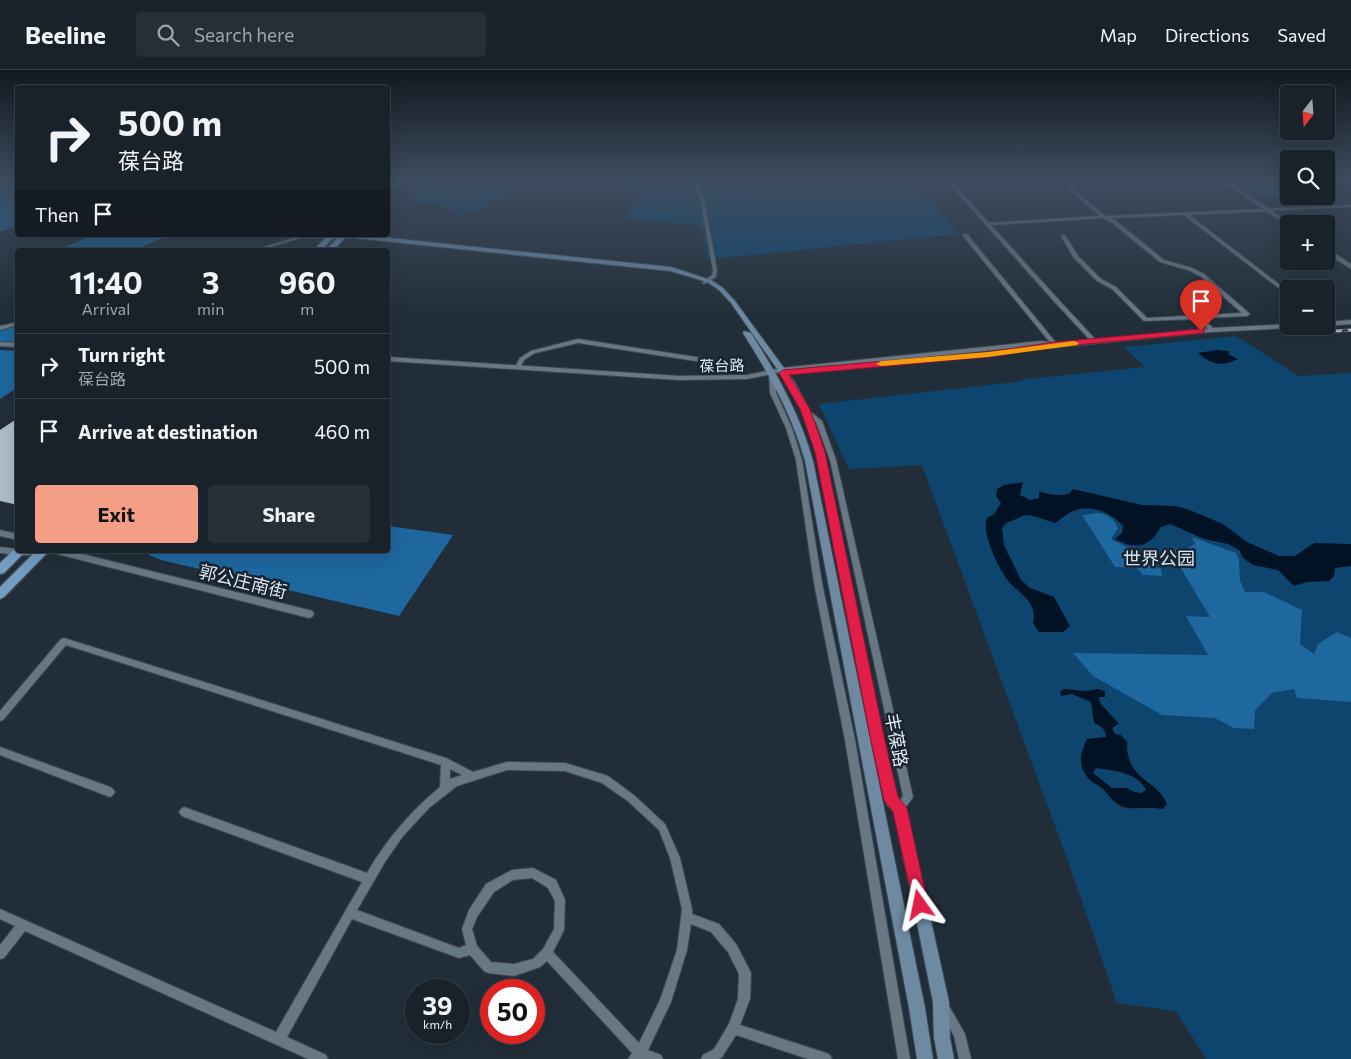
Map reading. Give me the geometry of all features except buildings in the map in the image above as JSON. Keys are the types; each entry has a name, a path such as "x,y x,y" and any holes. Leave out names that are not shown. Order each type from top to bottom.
{"main road":[{"path":"320,248 331,237"},
{"path":"332,248 343,237 654,270 707,282 731,309 779,372"},
{"name":"丰葆路","path":"779,372 805,409 824,470 892,800 900,808 941,1002 942,1038 946,1059"},
{"name":"丰葆路","path":"779,372 809,461 917,1008 925,1059"},
{"path":"0,570 18,553"},
{"path":"0,594 41,553"}],"street":[{"path":"707,225 715,270 714,276 707,282"},
{"path":"988,225 1094,342"},
{"path":"1063,236 1076,257 1099,280 1114,288 1146,320 1247,314 1202,275 1190,269 1162,261 1117,225"},
{"path":"1200,225 1280,288"},
{"path":"965,235 1055,345"},
{"path":"263,248 300,237"},
{"path":"1335,251 1351,261"},
{"path":"1335,256 1351,267"},
{"path":"1197,318 1212,330"},
{"path":"1335,323 1351,322"},
{"path":"0,328 15,324"},
{"name":"葆台路","path":"390,360 518,366 679,378 747,377 779,372 988,354 1055,345 1212,330 1280,326"},
{"path":"518,366 522,359 533,352 578,341 735,365"},
{"path":"0,344 15,345"},
{"path":"779,372 773,393 789,428 799,460 818,583 847,724 904,1059"},
{"path":"805,409 819,422 832,460 908,797 900,808"},
{"path":"0,532 15,536"},
{"path":"0,550 15,551"},
{"name":"郭公庄南街","path":"65,553 309,614"},
{"path":"0,717 64,641 446,762 472,776"},
{"path":"0,751 110,792"},
{"path":"445,790 446,762"},
{"path":"279,1039 381,858 400,833 426,805 454,782 507,766 534,765 566,767 605,779 632,799 662,827 675,858 687,909 682,950 665,1002 637,1056"},
{"path":"184,812 369,879"},
{"path":"533,873 552,884 560,900 560,930 547,953 536,963 514,970 488,967 472,949 467,929 490,888 512,875 533,873"},
{"path":"350,913 459,953 472,949"},
{"path":"0,914 322,1059"},
{"path":"686,917 715,928 732,948 745,973 744,999 733,1028 718,1053 706,1059"},
{"path":"0,954 24,924"},
{"path":"547,953 637,1056 657,1059"},
{"path":"941,1002 959,1034 965,1059"},
{"path":"733,1028 826,1059"}],"green space":[{"path":"701,225 951,225 959,234 719,258 707,257"},
{"name":"世界公园","path":"1236,336 1299,376 1351,373 1351,1059 1206,1059 1176,1011 1117,1003 1068,861 922,465 849,469 819,404 1145,367 1124,347"}],"shaded area":[{"path":"0,225 15,225 15,227 0,232"},
{"path":"90,237 165,237 140,248 61,248"},
{"path":"15,326 15,343 0,342 0,331"},
{"path":"0,350 15,351 15,389 0,399"},
{"path":"1217,350 1228,351 1228,354 1238,359 1217,364 1198,353"},
{"path":"1023,482 1020,495 1030,500 1039,498 1039,491 1061,495 1069,494 1073,489 1142,505 1175,506 1187,509 1223,524 1247,542 1279,556 1295,556 1314,543 1351,544 1351,566 1335,568 1334,576 1329,581 1307,582 1294,586 1278,570 1253,565 1243,558 1239,550 1228,544 1204,539 1170,524 1161,527 1147,543 1136,546 1115,539 1122,533 1123,526 1114,517 1096,509 1076,510 1055,523 1026,515 1006,523 1002,528 1004,545 1021,580 1030,588 1054,597 1070,626 1063,632 1039,632 1033,623 1034,616 1031,605 1005,576 992,551 986,533 987,518 994,514 1001,503 996,496 997,489 1004,485"},
{"path":"1099,513 1110,518 1118,528 1111,539 1137,552 1138,559 1161,569 1162,576 1143,575 1137,568 1115,567 1082,515"},
{"path":"390,526 453,535 399,616 161,560 149,555 151,553 390,553"},
{"path":"1192,537 1236,553 1239,560 1240,580 1245,592 1264,592 1302,610 1300,644 1314,654 1318,644 1337,632 1351,638 1351,702 1297,698 1294,689 1272,693 1255,710 1254,729 1234,728 1215,718 1162,715 1093,676 1073,653 1208,655 1186,616 1210,617 1173,555 1176,548 1186,549 1195,544"},
{"path":"1065,689 1086,691 1098,689 1105,691 1105,697 1099,697 1100,703 1119,724 1112,728 1115,734 1121,735 1127,742 1128,755 1136,772 1162,795 1167,804 1163,809 1121,806 1102,788 1089,779 1081,764 1083,750 1087,739 1106,737 1105,732 1094,723 1091,702 1072,694 1061,696 1060,691","holes":["1096,768 1117,771 1131,776 1142,784 1146,790 1141,793 1127,788 1112,788 1093,773"]}],"railway":[{"path":"1335,331 1351,330"}],"slow traffic":[{"path":"881,364 1044,348 1074,343"}],"route":[{"path":"920,905 900,808 892,800 878,741 820,452 805,409 791,383 783,373 988,354 1044,348 1055,345 1201,331"}]}
